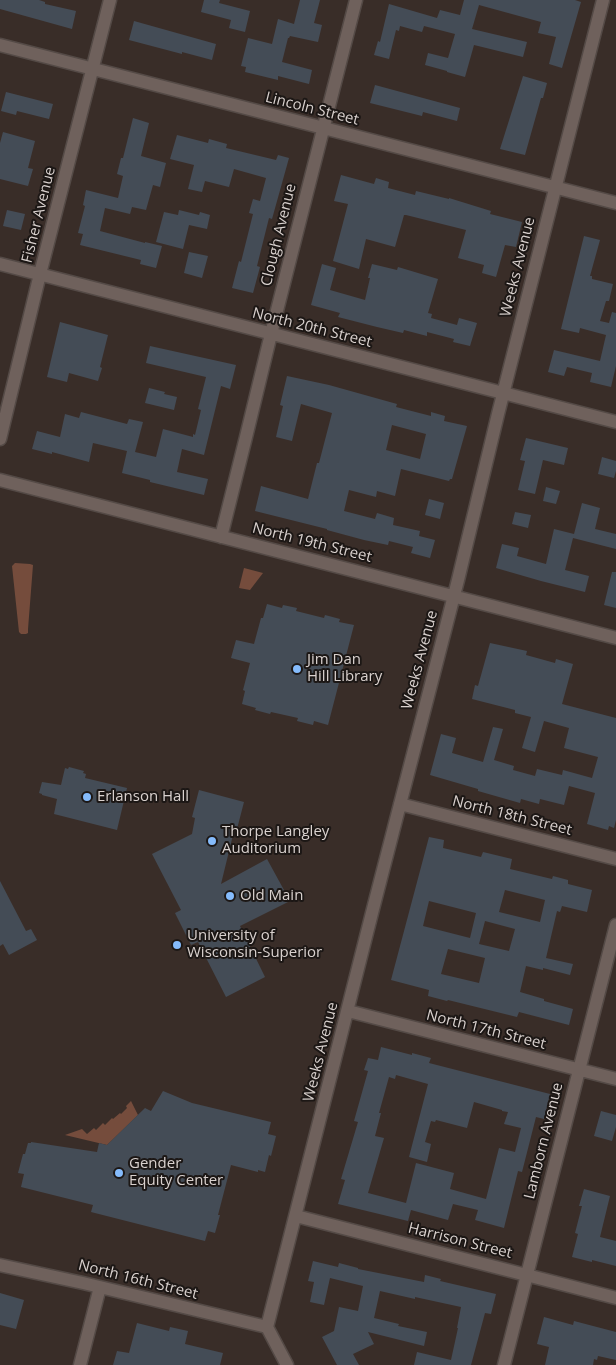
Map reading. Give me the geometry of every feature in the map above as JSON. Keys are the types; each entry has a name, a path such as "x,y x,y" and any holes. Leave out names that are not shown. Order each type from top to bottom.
{"street":[{"name":"Fisher Avenue","path":"0,439 110,0"},
{"name":"Clough Avenue","path":"221,536 356,0"},
{"name":"Weeks Avenue","path":"267,1327 454,596 503,393 603,0"},
{"name":"Lincoln Street","path":"0,45 616,203"},
{"name":"North 20th Street","path":"0,264 616,422"},
{"name":"North 19th Street","path":"0,480 616,638"},
{"name":"North 18th Street","path":"400,804 616,859"},
{"name":"Lamborn Avenue","path":"504,1365 616,925"},
{"name":"North 17th Street","path":"348,1011 616,1079"},
{"name":"Harrison Street","path":"296,1216 616,1298"},
{"name":"North 16th Street","path":"0,1265 267,1327"},
{"path":"80,1365 100,1287"},
{"path":"267,1327 287,1365"}],"shaded area":[{"path":"15,563 33,565 28,633 26,634 19,632 12,566"},
{"path":"244,568 263,573 250,590 239,588"},
{"path":"131,1101 138,1115 107,1145 65,1135 82,1129 87,1134 94,1128 96,1130 103,1123 105,1125 112,1118 121,1114"}],"building":[{"path":"0,0 39,0 45,2 45,4 76,11 72,29 0,9"},
{"path":"204,0 220,0 219,3 250,11 245,32 229,28 231,20 201,12"},
{"path":"300,0 320,0 314,23 322,25 318,42 290,36 282,62 312,70 309,84 278,76 278,80 245,72 246,67 241,66 248,38 272,44 278,19 294,24"},
{"path":"464,0 575,0 581,2 562,68 549,64 556,37 538,33 541,22 479,5 472,29 527,42 523,57 474,45 465,77 447,72 425,65 428,53 448,58 455,34 424,26 422,32 400,26 399,31 396,30 389,59 374,55 378,41 380,42 389,4 437,18 440,10 460,15"},
{"path":"134,21 216,44 212,60 129,40"},
{"path":"523,76 547,83 525,155 500,149"},
{"path":"375,85 460,108 457,121 423,112 422,116 370,103"},
{"path":"6,92 53,104 49,119 17,111 16,115 1,111"},
{"path":"133,118 149,123 141,156 166,163 160,187 153,185 146,210 132,207 130,214 105,208 100,231 162,246 156,268 140,264 141,260 80,245 83,234 78,233 85,206 83,205 86,190 118,198 123,176 117,174"},
{"path":"3,132 35,141 28,168 33,169 28,186 0,179 0,143"},
{"path":"177,135 208,143 209,139 227,144 226,148 276,160 278,155 289,158 272,219 269,218 257,266 260,267 253,293 232,288 239,261 241,262 253,214 249,213 253,199 260,201 266,178 234,169 229,187 205,181 202,192 188,189 194,165 170,159"},
{"path":"341,175 374,184 376,178 389,182 388,188 415,195 416,191 449,198 491,211 490,214 522,222 516,247 505,245 496,277 482,273 484,265 458,258 466,230 404,215 395,247 366,239 359,269 333,261 348,204 334,201"},
{"path":"7,210 25,214 21,230 3,226"},
{"path":"179,210 199,215 200,212 210,215 207,229 189,225 183,249 156,242 164,212 178,215"},
{"path":"584,236 600,240 590,276 592,276 592,279 613,284 609,301 606,301 600,321 609,323 612,312 616,313 616,366 611,387 590,382 592,373 567,367 564,376 548,372 554,350 600,361 606,335 580,328 579,333 561,329"},
{"path":"189,252 208,256 202,278 184,273"},
{"path":"322,264 336,268 330,290 365,300 372,264 397,270 398,267 438,279 428,313 432,314 431,318 457,325 459,318 477,323 470,346 453,342 454,339 427,332 427,336 404,330 403,333 338,317 340,313 311,305"},
{"path":"60,322 108,335 98,381 69,373 67,382 47,377"},
{"path":"150,346 236,365 230,389 221,386 204,455 182,449 177,472 208,479 204,495 122,473 127,451 93,443 89,462 52,452 52,454 32,449 37,431 60,437 65,414 79,418 81,412 127,424 129,419 143,422 135,452 156,457 163,429 193,437 201,410 198,409 206,377 146,363"},
{"path":"287,376 329,385 397,404 396,407 431,416 431,412 445,416 444,421 467,426 452,479 449,481 401,469 395,496 377,491 376,497 349,490 344,511 375,519 377,513 394,518 393,525 420,531 419,536 435,540 430,558 411,553 413,547 389,541 388,545 364,540 255,511 261,486 308,499 332,413 301,404 292,441 276,437 283,406 280,405","holes":["392,425 426,434 420,459 386,450"]},
{"path":"149,388 177,397 174,410 145,403"},
{"path":"526,438 568,448 564,465 543,460 535,494 518,490 525,461 520,460"},
{"path":"602,457 616,461 614,478 598,474"},
{"path":"546,487 560,491 556,504 543,501"},
{"path":"429,499 444,503 440,519 425,515"},
{"path":"582,503 600,508 595,529 616,534 616,549 573,538"},
{"path":"515,512 531,515 528,528 512,524"},
{"path":"554,529 574,534 565,570 589,576 585,592 496,568 502,544 519,548 517,556 546,564"},
{"path":"612,572 616,572 616,608 604,605"},
{"name":"Jim Dan Hill Library","path":"267,604 282,608 283,605 297,608 296,611 324,618 325,615 340,619 339,622 354,625 328,725 314,721 313,725 297,721 298,718 271,712 270,714 242,704 245,691 243,690 250,663 231,658 236,640 254,644"},
{"path":"490,643 527,651 526,655 555,663 556,659 573,664 562,704 616,718 616,820 614,828 609,826 608,830 587,824 595,793 569,786 564,805 540,799 539,804 521,799 520,803 430,775 441,734 456,738 452,753 483,762 493,727 503,729 494,760 514,766 513,770 535,776 537,769 562,775 563,770 592,778 598,757 564,748 569,728 544,721 535,752 522,748 531,717 515,713 515,710 472,699 475,685 478,686"},
{"name":"Erlanson Hall","path":"69,767 84,771 83,773 86,774 85,778 127,788 117,830 54,814 57,799 39,793 42,782 61,785 65,768 68,769"},
{"name":"Old Main","path":"199,790 244,802 237,829 235,829 232,839 221,884 267,859 290,901 240,926 265,977 226,997 198,942 191,945 175,913 181,910 152,854 192,834 195,818 192,817"},
{"path":"429,837 444,840 443,848 481,857 483,852 512,859 510,869 552,879 553,876 568,880 568,884 592,890 587,912 562,906 560,912 557,911 546,958 573,964 570,975 526,966 520,992 573,1009 569,1025 519,1012 517,1017 447,1001 428,996 429,990 391,980","holes":["505,890 545,900 540,922 499,912","429,901 476,913 470,938 423,926","485,921 515,929 509,951 479,944","448,949 485,958 479,983 441,974"]},
{"path":"0,881 26,931 31,929 37,940 9,955 3,944 0,946"},
{"path":"381,1047 412,1055 412,1053 431,1058 429,1063 550,1094 544,1119 536,1117 522,1172 518,1171 504,1228 475,1220 478,1210 453,1204 448,1220 411,1210 408,1221 338,1204 345,1180 341,1179 358,1122 354,1121 368,1071 364,1070 368,1058 378,1060","holes":["396,1075 428,1084 409,1157 427,1162 431,1144 425,1142 431,1121 435,1122 436,1120 467,1128 474,1102 508,1112 504,1124 521,1128 515,1152 499,1148 486,1199 450,1189 454,1173 416,1163 406,1203 368,1193 384,1138 375,1136 389,1077 395,1079"]},
{"path":"163,1091 192,1103 271,1122 268,1134 276,1136 265,1172 231,1165 215,1233 208,1231 205,1241 91,1212 93,1205 21,1187 24,1174 18,1173 28,1143 97,1152 99,1143 107,1145 145,1108 151,1111"},
{"path":"601,1111 616,1115 616,1127 612,1141 594,1136"},
{"path":"584,1189 610,1196 600,1237 616,1241 616,1266 572,1257 578,1234 575,1233 582,1206 579,1206"},
{"path":"313,1261 338,1267 339,1263 358,1269 424,1282 425,1275 441,1279 440,1281 496,1294 491,1314 485,1313 471,1365 414,1365 417,1352 451,1360 461,1307 380,1291 374,1318 399,1324 398,1326 427,1332 424,1346 368,1332 374,1344 353,1354 359,1365 337,1365 322,1337 334,1331 339,1307 358,1311 363,1286 330,1278 324,1305 310,1302 314,1282 308,1281"},
{"path":"0,1293 24,1300 16,1329 0,1325"},
{"path":"544,1317 573,1325 574,1321 616,1332 616,1360 598,1356 597,1360 594,1359 593,1365 545,1365 549,1347 537,1344"},
{"path":"137,1323 169,1331 170,1327 188,1331 185,1344 223,1353 220,1365 113,1365 117,1351 129,1353"}],"place":[{"name":"Jim Dan Hill Library","path":"297,669"},
{"name":"Erlanson Hall","path":"87,797"},
{"name":"Thorpe Langley Auditorium","path":"212,841"},
{"name":"Old Main","path":"230,896"},
{"name":"University of Wisconsin-Superior","path":"177,945"},
{"name":"Gender Equity Center","path":"119,1173"}]}
